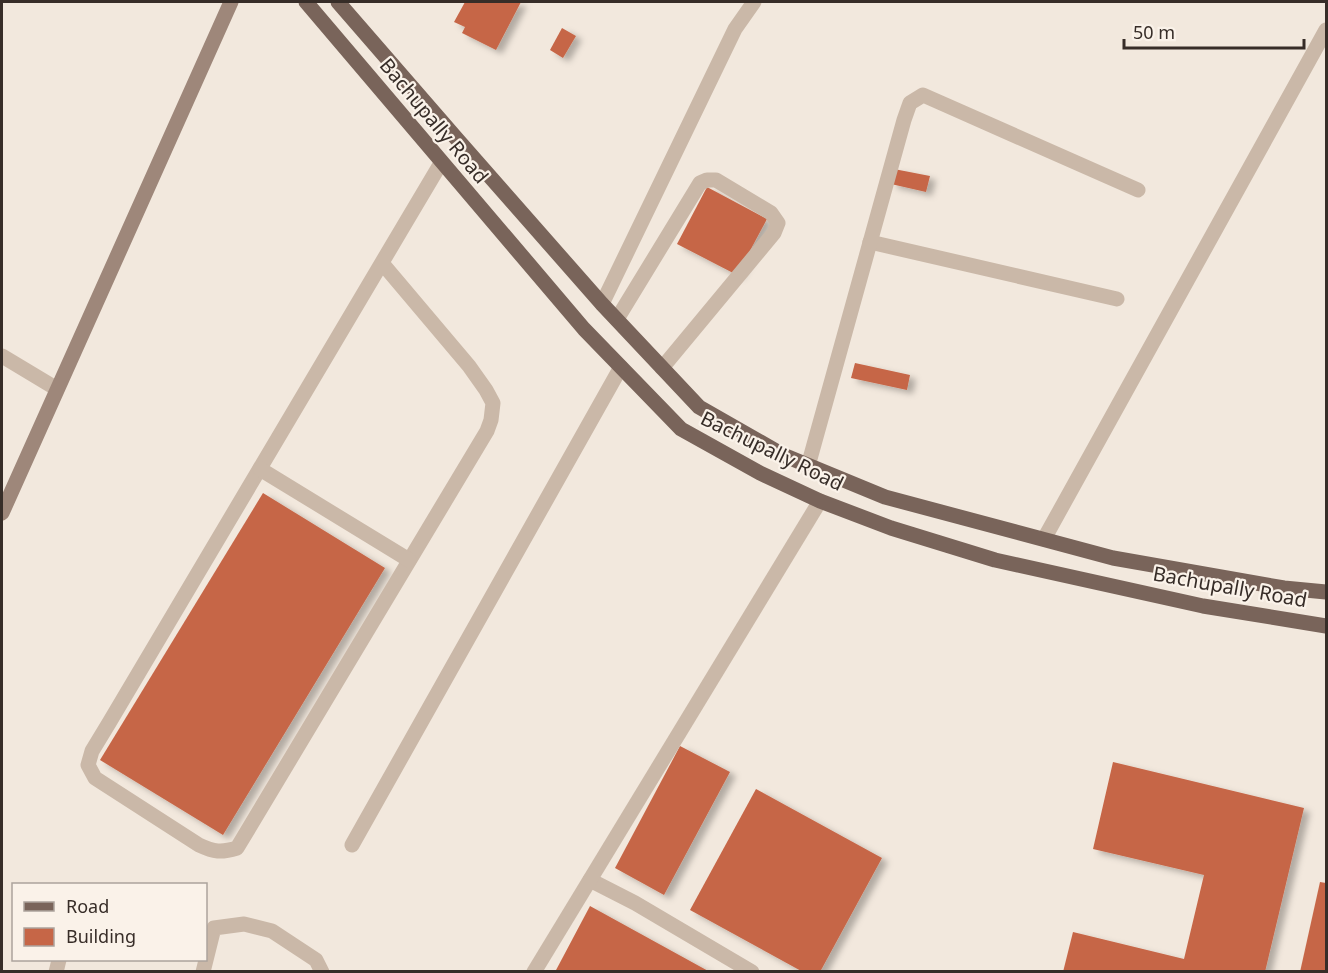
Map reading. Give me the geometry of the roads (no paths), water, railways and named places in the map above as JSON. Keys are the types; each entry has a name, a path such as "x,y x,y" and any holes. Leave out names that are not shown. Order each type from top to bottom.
{"main road":[{"name":"Bachupally Road","path":"306,2 584,329 681,429 760,473 820,501 891,528 995,560 1203,606 1326,626"},
{"name":"Bachupally Road","path":"338,2 602,304 699,407 783,455 885,497 1113,558 1284,588 1326,592"}],"street":[{"path":"2,513 231,2"},
{"path":"602,304 735,29 754,2"},
{"path":"1044,539 1326,30"},
{"path":"808,466 910,103 923,95 1138,190"},
{"path":"382,263 469,366 486,390 493,403 491,420 487,431 237,848 225,852 210,850 95,778 88,765 92,751 441,163"},
{"path":"617,319 700,183 716,180 771,213 778,223 774,233 662,368"},
{"path":"870,242 1117,299"},
{"path":"2,356 57,389"},
{"path":"352,845 621,367"},
{"path":"260,469 409,560"},
{"path":"534,972 820,501"},
{"path":"590,880 752,972"},
{"path":"207,954 213,928 244,924 272,931 316,960 322,972"}]}
